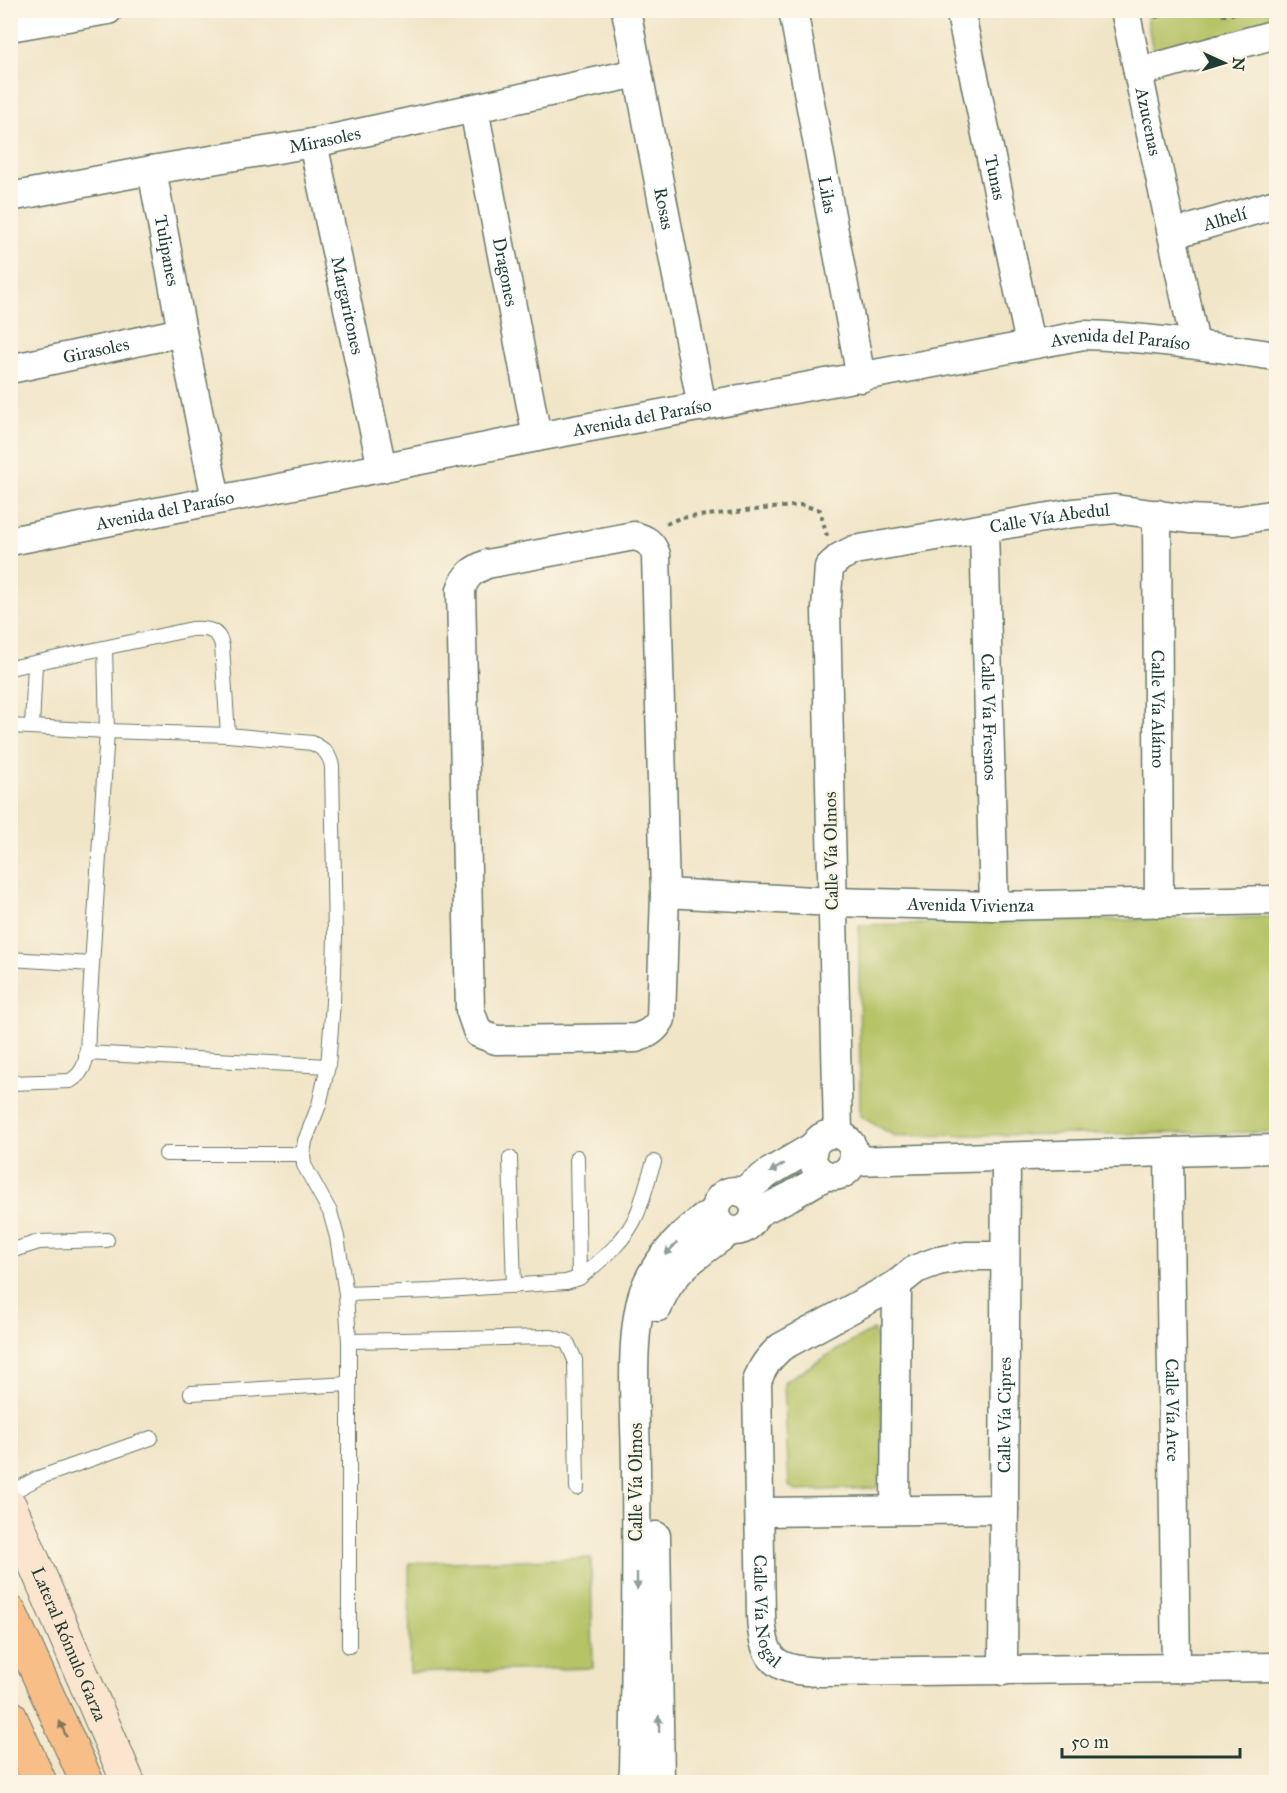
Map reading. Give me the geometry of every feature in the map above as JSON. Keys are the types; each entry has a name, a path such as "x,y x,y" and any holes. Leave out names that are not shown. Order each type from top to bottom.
{"main road":[{"path":"10,1612 87,1782"},
{"path":"10,1716 40,1782"}],"street":[{"path":"10,27 108,10"},
{"name":"Rosas","path":"626,10 702,407"},
{"name":"Lilas","path":"793,10 861,378"},
{"name":"Tunas","path":"960,10 1030,344"},
{"name":"Azucenas","path":"1125,10 1195,344"},
{"path":"1138,72 1276,34"},
{"name":"Mirasoles","path":"10,197 313,143 637,74"},
{"name":"Dragones","path":"474,109 537,437"},
{"name":"Margaritones","path":"313,143 382,468"},
{"name":"Tulipanes","path":"152,170 216,499"},
{"name":"Alhelí","path":"1173,234 1276,204"},
{"name":"Girasoles","path":"10,369 182,332"},
{"name":"Avenida del Paraíso","path":"10,541 537,437 1084,335 1195,344 1276,356"},
{"name":"Calle Vía Abedul","path":"829,567 840,557 854,550 1073,513 1114,509 1189,519 1234,521 1276,514"},
{"name":"Calle Vía Alámo","path":"1157,514 1159,903"},
{"name":"Calle Vía Fresnos","path":"984,528 994,906"},
{"path":"634,536 646,539 656,555 665,893 661,1019 656,1028 636,1038 496,1040 478,1033 470,1010 459,600 465,578 487,564 634,536"},
{"name":"Calle Vía Olmos","path":"826,1140 832,902 826,609 829,567"},
{"name":"Avenida Vivienza","path":"665,893 832,902 994,906 1276,900"},
{"path":"722,1220 743,1230 749,1226 748,1203 770,1172 826,1140 844,1137 853,1147 854,1161"},
{"path":"826,1140 812,1155 819,1171 827,1175"},
{"path":"748,1203 789,1197 827,1175 843,1173 854,1161 1276,1149"},
{"name":"Calle Vía Arce","path":"1169,1152 1176,1668"},
{"name":"Calle Vía Cipres","path":"1003,1671 1006,1157"},
{"name":"Calle Vía Olmos","path":"632,1782 637,1605 635,1363 639,1308 645,1288 665,1254 705,1217 722,1220 688,1264 663,1291 654,1324 660,1782"},
{"name":"Calle Vía Nogal","path":"1004,1256 966,1256 938,1261 916,1269 897,1284 781,1347 768,1358 760,1371 757,1382 761,1632 769,1654 782,1667 795,1671 821,1672 1276,1667"},
{"path":"895,1510 897,1284"},
{"name":"Lateral Rómulo Garza","path":"10,1506 128,1782"},
{"path":"760,1512 1004,1509"}],"lane":[{"path":"10,668 203,628 215,633 221,639 228,735"},
{"path":"10,1083 70,1081 79,1076 84,1067 107,731 105,648"},
{"path":"32,727 34,664"},
{"path":"10,726 228,735 312,743 324,749 330,757 332,766 333,1002 328,1066 319,1105 305,1141 303,1154 304,1165 330,1212 338,1237 346,1294 349,1341 349,1646"},
{"path":"10,959 92,964"},
{"path":"86,1053 328,1066"},
{"path":"166,1154 303,1154"},
{"path":"577,1157 579,1278"},
{"path":"510,1158 514,1286"},
{"path":"346,1294 514,1286 566,1282 579,1278 600,1262 626,1233 638,1214 654,1162"},
{"path":"10,1251 39,1242 107,1239"},
{"path":"349,1341 551,1337 567,1342 575,1360 577,1488"},
{"path":"191,1393 349,1384"},
{"path":"10,1493 38,1478 151,1438"}],"path":[{"path":"1153,10 1155,18 1188,10"},
{"path":"1214,10 1224,16 1232,15 1238,10"},
{"path":"646,539 657,527 680,518 801,505 820,510 826,530 829,567"}],"green space":[{"path":"1146,11 1276,11 1276,23 1163,54 1152,47"},
{"path":"1276,917 1276,1132 895,1136 860,1116 859,925"},
{"path":"873,1330 881,1346 883,1482 875,1488 796,1491 789,1486 784,1382"},
{"path":"591,1558 593,1668 410,1673 409,1563"}]}
